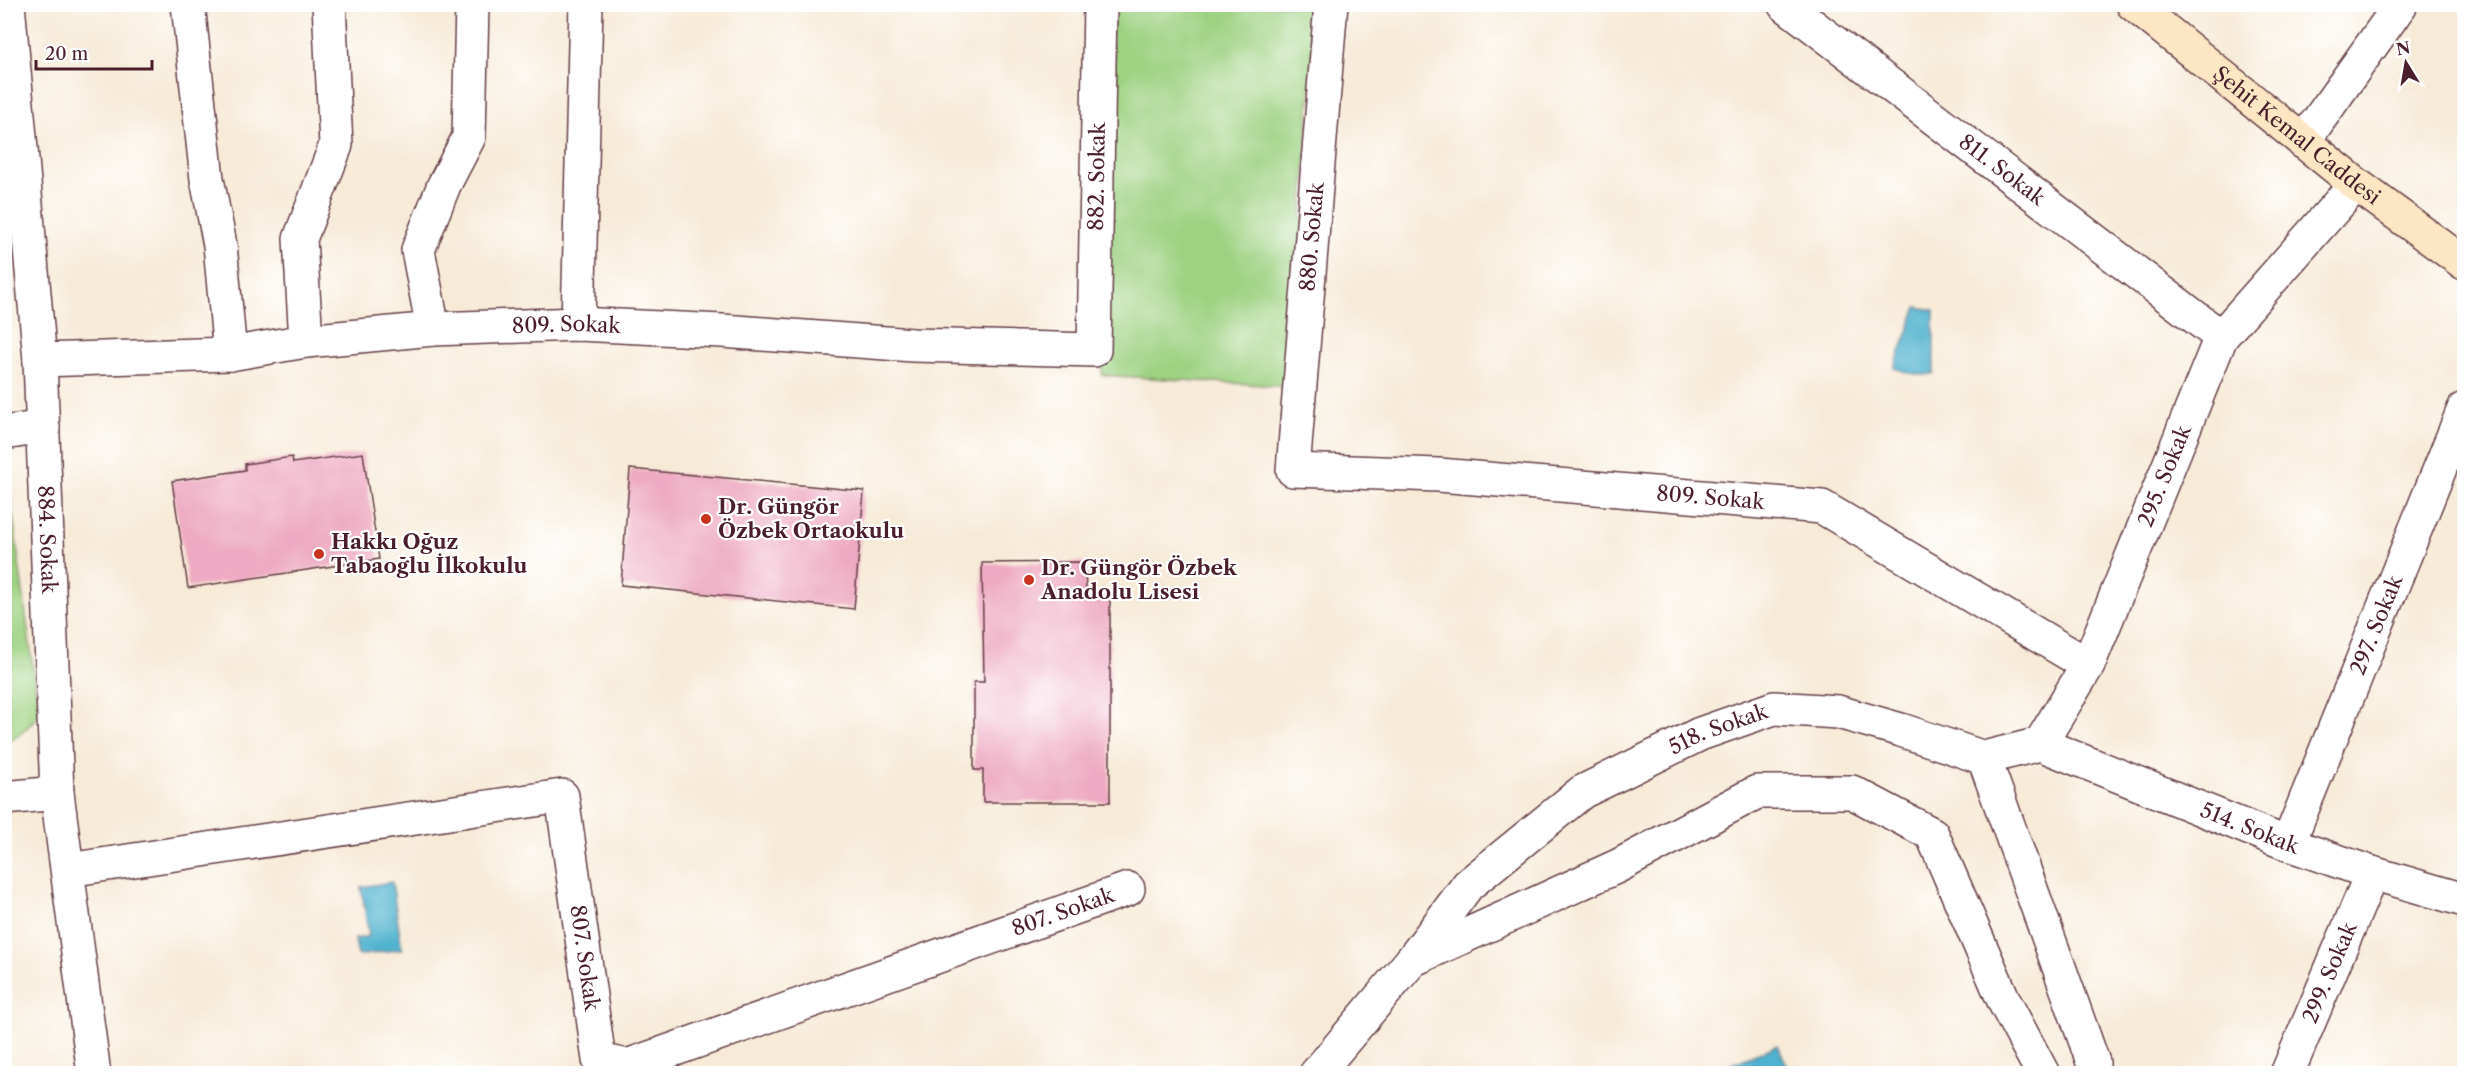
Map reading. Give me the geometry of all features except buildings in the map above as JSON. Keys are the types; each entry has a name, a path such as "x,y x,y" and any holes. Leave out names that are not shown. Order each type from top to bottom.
{"main road":[{"name":"Şehit Kemal Caddesi","path":"2133,4 2356,184 2464,264"}],"street":[{"name":"884. Sokak","path":"8,4 9,38 40,360 57,794 95,1071"},
{"path":"188,4 207,179 220,245 230,354"},
{"path":"306,341 300,239 336,145 329,4"},
{"path":"433,330 418,250 444,185 469,137 472,4"},
{"path":"578,324 586,4"},
{"name":"882. Sokak","path":"1094,350 1100,4"},
{"name":"880. Sokak","path":"1293,470 1331,4"},
{"name":"811. Sokak","path":"1784,4 2221,337"},
{"path":"2303,142 2401,4"},
{"name":"295. Sokak","path":"2040,744 2088,665 2221,337 2356,184"},
{"name":"809. Sokak","path":"40,360 230,354 306,341 433,330 578,324 722,331 913,345 1094,350"},
{"name":"297. Sokak","path":"2288,844 2464,408"},
{"path":"4,433 43,427"},
{"name":"809. Sokak","path":"1293,470 1439,475 1822,507 2088,665"},
{"name":"518. Sokak","path":"1316,1074 1412,960 1468,885 1582,792 1700,734 1774,708 1838,712 1984,758"},
{"path":"2040,744 1984,758 2093,1062 2093,1074"},
{"name":"514. Sokak","path":"2040,744 2288,844 2372,873 2464,900"},
{"path":"1412,960 1618,866 1757,792 1852,792 1932,834 2004,1001 2043,1074"},
{"path":"4,798 57,794"},
{"name":"807. Sokak","path":"68,870 562,796 599,1060 627,1066 1128,890"},
{"name":"299. Sokak","path":"2287,1074 2372,873"}],"green space":[{"path":"1113,5 1316,5 1291,387 1102,375"},
{"path":"5,470 39,713 24,731 5,743"}],"water":[{"path":"1917,307 1934,310 1934,373 1924,375 1894,368"},
{"path":"392,882 402,949 358,956 355,939 369,936 361,887"},
{"path":"1778,1045 1790,1073 1710,1073"}],"place":[{"name":"Dr. Güngör Özbek Ortaokulu","path":"706,519"},
{"name":"Hakkı Oğuz Tabaoğlu İlkokulu","path":"319,554"},
{"name":"Dr. Güngör Özbek Anadolu Lisesi","path":"1029,580"}]}
